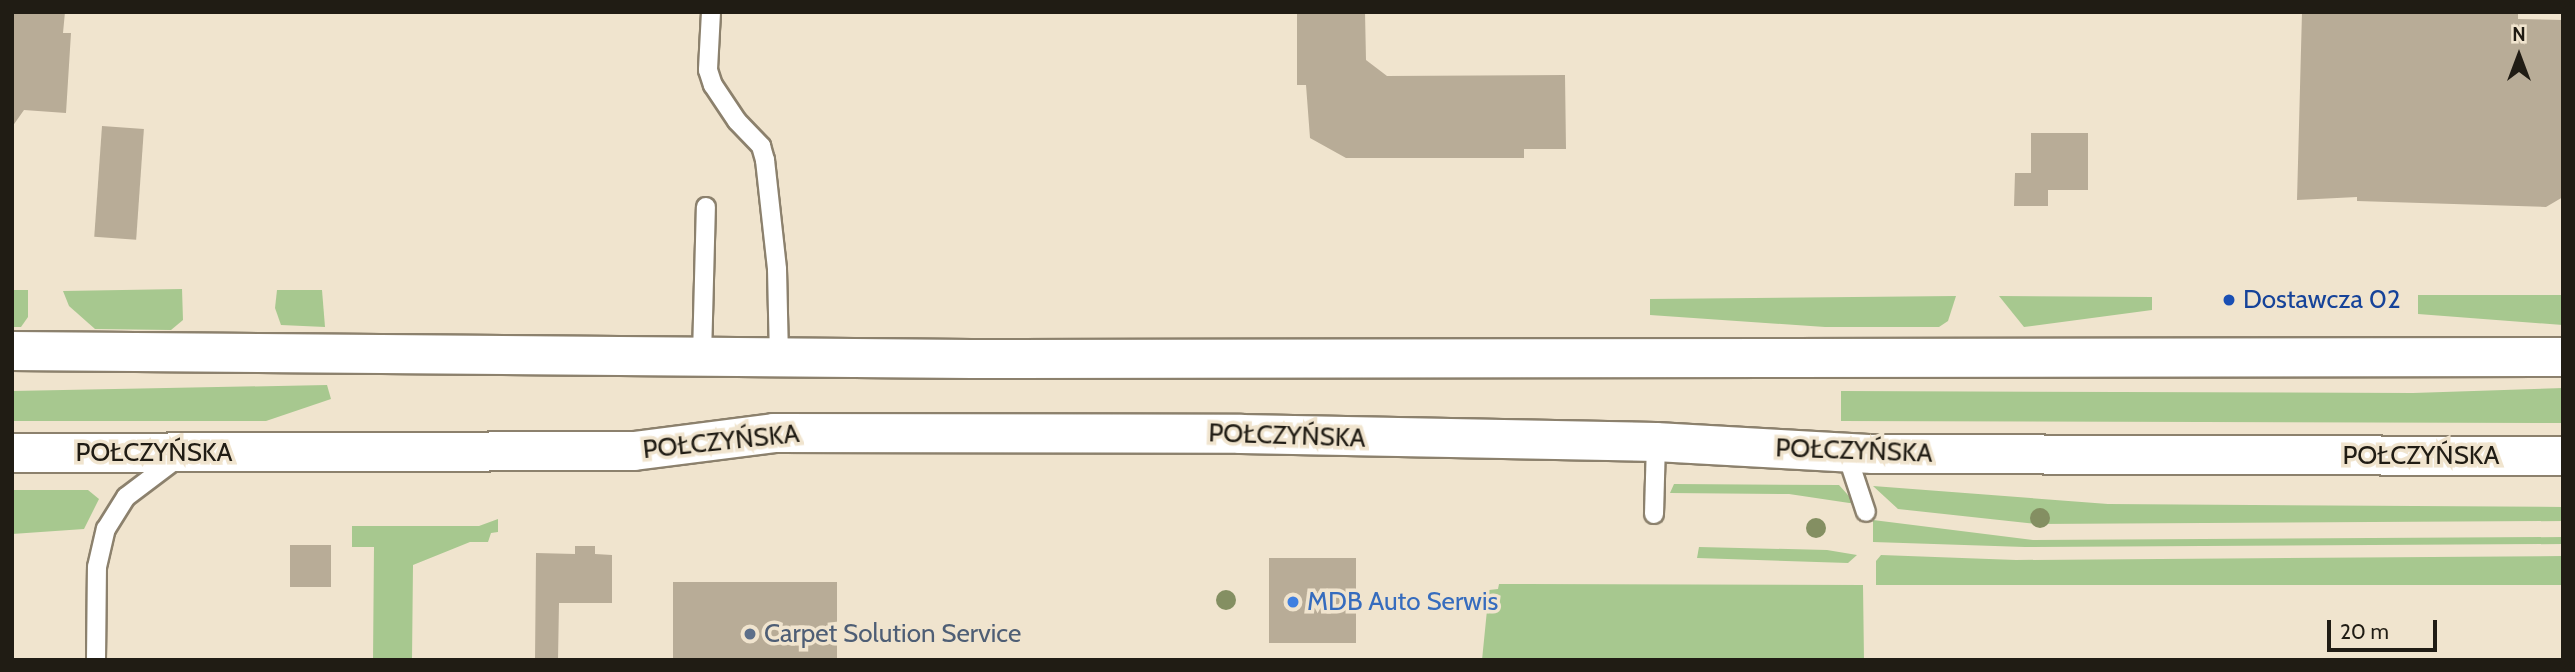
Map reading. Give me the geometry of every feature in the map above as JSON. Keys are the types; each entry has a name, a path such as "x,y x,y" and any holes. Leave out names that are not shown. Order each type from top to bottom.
{"main road":[{"path":"12,351 779,357 2563,357"},
{"name":"POŁCZYŃSKA","path":"12,453 634,451 774,433 1228,434 1656,442 1846,452 2563,456"}],"lane":[{"path":"711,12 710,78 721,101 761,146 765,160 777,269 779,357"},
{"path":"702,356 706,206"},
{"path":"1654,514 1656,442"},
{"path":"96,660 97,567 106,530 126,497 187,452"},
{"path":"1846,452 1866,512"}],"green space":[{"path":"182,289 183,320 171,330 95,329 69,306 63,291"},
{"path":"12,290 28,290 28,317 21,327 12,327"},
{"path":"277,290 322,290 325,327 281,325 275,308"},
{"path":"2418,295 2563,295 2563,325 2418,314"},
{"path":"1956,296 1948,321 1939,327 1825,327 1650,315 1650,299"},
{"path":"1999,296 2152,297 2152,310 2024,327"},
{"path":"327,385 331,399 266,421 12,421 12,391"},
{"path":"2563,388 2563,423 1841,421 1841,391 2413,393"},
{"path":"1674,484 1839,485 1856,504 1789,494 1670,493"},
{"path":"1873,486 2108,504 2563,507 2563,521 2036,524 1898,509"},
{"path":"12,490 88,490 99,499 84,529 12,534"},
{"path":"498,519 498,532 491,533 488,542 470,542 413,565 412,660 373,660 374,547 352,547 352,526 479,526"},
{"path":"1873,520 2033,540 2563,537 2563,544 2025,547 1873,542"},
{"path":"1699,547 1827,550 1857,555 1848,563 1697,558"},
{"path":"1881,555 2016,560 2563,556 2563,585 1876,585 1876,561"},
{"path":"1499,584 1863,585 1864,660 1482,660 1489,590 1498,589"}],"building":[{"path":"12,12 65,12 63,33 71,33 66,113 24,110 12,127"},
{"path":"1297,12 1365,12 1366,60 1387,76 1565,75 1566,149 1524,149 1524,158 1346,158 1310,138 1306,85 1297,85"},
{"path":"2302,12 2518,12 2518,19 2563,20 2563,197 2546,207 2357,201 2357,197 2297,200"},
{"path":"102,126 144,129 136,240 94,237"},
{"path":"2031,133 2088,133 2088,190 2048,190 2048,206 2014,206 2015,173 2031,173"},
{"path":"290,545 331,545 331,587 290,587"},
{"path":"575,546 595,546 595,554 612,555 612,603 559,603 558,660 535,660 536,553 575,554"},
{"path":"1269,558 1356,558 1356,643 1269,643"},
{"path":"673,582 837,582 837,660 673,660"}],"place":[{"name":"Dostawcza 02","path":"2229,300"},
{"name":"MDB Auto Serwis","path":"1293,602"},
{"name":"Carpet Solution Service","path":"750,634"}]}
